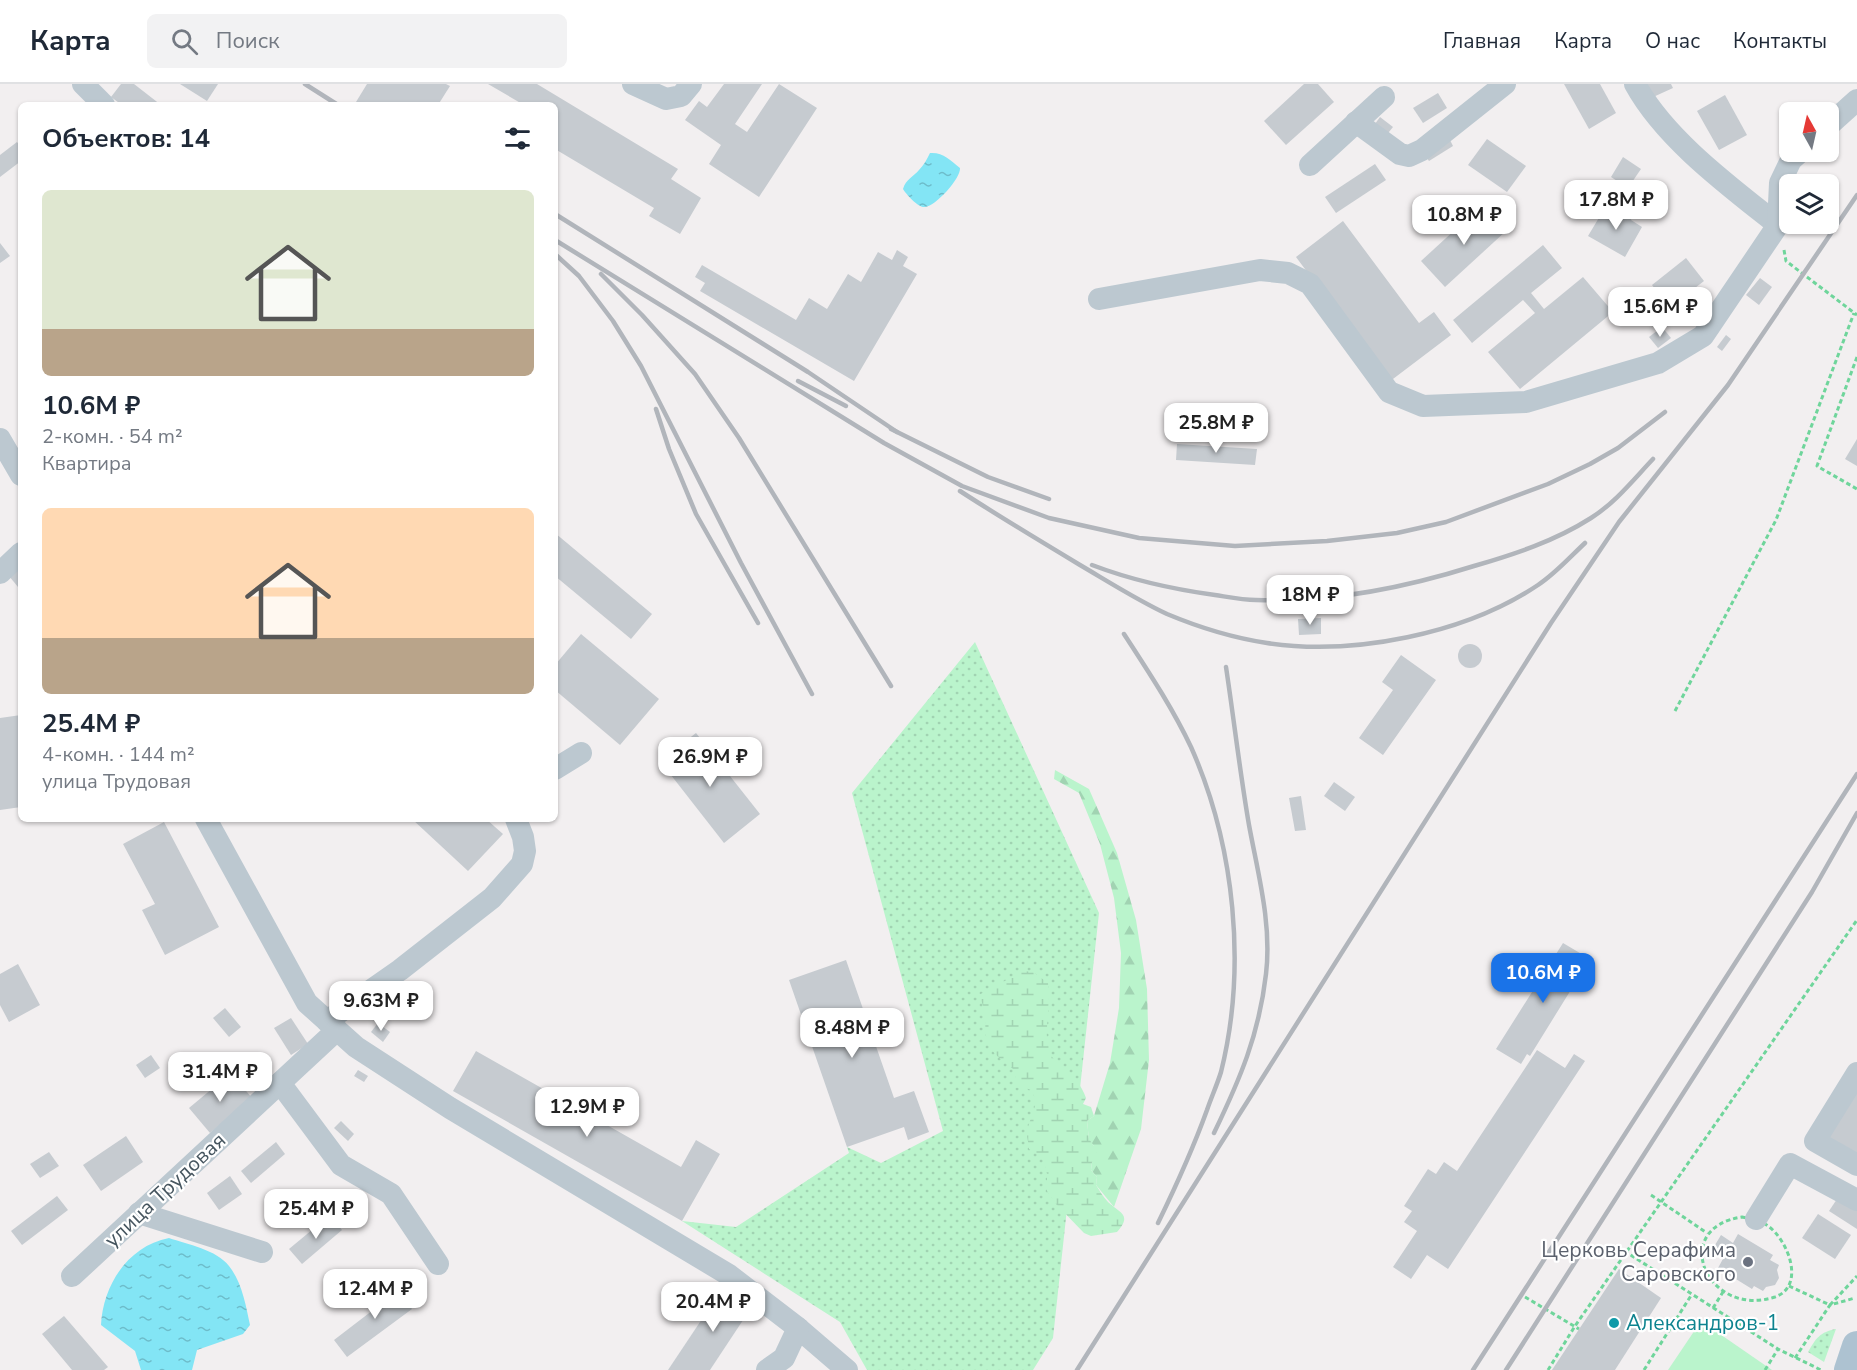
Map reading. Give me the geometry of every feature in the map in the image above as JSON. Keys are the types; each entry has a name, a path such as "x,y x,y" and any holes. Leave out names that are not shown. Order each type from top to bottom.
{"main road":[{"path":"1849,1370 1857,1346"}],"street":[{"path":"83,84 101,102"},
{"path":"633,84 666,99 681,96 691,84"},
{"path":"1356,122 1400,154 1409,156 1422,150 1505,84"},
{"path":"1635,84 1645,103 1704,165 1778,225"},
{"path":"1848,84 1857,93"},
{"path":"1310,165 1384,97"},
{"path":"1839,116 1857,100"},
{"path":"1099,299 1260,270 1288,273 1310,284 1389,392 1423,406 1526,402 1658,363 1703,336 1778,225 1780,183 1790,162"},
{"path":"0,439 18,470"},
{"path":"0,573 18,557"},
{"path":"558,768 581,753"},
{"path":"208,822 307,1003 356,1047 450,1108 729,1275 798,1328 847,1370"},
{"name":"улица Трудовая","path":"72,1276 280,1083 332,1026 492,898 522,864 525,850 524,837 517,822"},
{"path":"1857,1073 1815,1141 1857,1166"},
{"path":"280,1083 341,1165 391,1194 438,1264"},
{"path":"1756,1220 1790,1164 1857,1200"},
{"path":"139,1213 262,1252"},
{"path":"767,1370 784,1358 798,1328"}],"path":[{"path":"1675,711 1776,520 1855,314 1786,261 1778,225"},
{"path":"1857,357 1817,466 1857,489"},
{"path":"1548,1370 1575,1326 1857,920"},
{"path":"1652,1195 1707,1233"},
{"path":"1742,1217 1756,1220 1769,1226 1782,1240 1790,1260 1792,1280 1786,1292 1775,1297 1756,1300 1737,1299 1723,1292 1707,1277 1703,1263 1703,1247 1707,1233 1728,1219 1742,1217"},
{"path":"1618,1247 1778,1349 1821,1370"},
{"path":"1796,1358 1830,1305 1857,1276"},
{"path":"1789,1286 1830,1305 1855,1298"},
{"path":"1713,1308 1723,1292"},
{"path":"1644,1370 1692,1294"},
{"path":"1525,1297 1579,1329"},
{"path":"1765,1370 1778,1349"}],"green space":[{"path":"975,642 1099,913 1053,1338 1033,1370 867,1370 840,1322 682,1221 736,1227 849,1153 847,1147 881,1163 943,1131 852,793"},
{"path":"1055,770 1089,789 1117,853 1136,920 1147,989 1149,1060 1141,1129 1114,1207 1096,1185 1097,1177 1091,1170 1094,1146 1089,1140 1087,1121 1094,1116 1110,1063 1119,1008 1121,953 1114,898 1100,844 1079,793 1054,779"},
{"path":"1023,971 1033,972 1048,983 1047,1038 1050,1054 1074,1077 1086,1098 1083,1104 1091,1107 1094,1116 1087,1121 1089,1139 1097,1155 1092,1162 1091,1170 1097,1177 1096,1185 1103,1196 1123,1214 1124,1221 1117,1232 1091,1236 1084,1233 1056,1204 1047,1191 1047,1174 1043,1158 1029,1149 1027,1138 1035,1106 1034,1096 1031,1090 1023,1087 1014,1088 1016,1072 994,1053 989,1045 984,1007 977,996"},
{"path":"1701,1321 1772,1370 1668,1370"},
{"path":"1836,1329 1824,1362 1808,1352 1819,1336"}],"water":[{"path":"930,153 943,155 960,168 956,178 941,197 930,205 922,207 903,189"},
{"path":"169,1238 193,1245 224,1260 240,1287 250,1325 243,1334 197,1350 192,1370 141,1370 135,1351 101,1325 103,1310 113,1282 130,1258 154,1242"}],"building":[{"path":"121,84 134,84 157,102 118,102 111,97"},
{"path":"180,84 218,84 207,101"},
{"path":"367,84 446,84 450,86 440,102 356,102"},
{"path":"488,84 537,84 678,169 671,179 701,198 680,234 649,216 654,208 558,151 558,102 519,102"},
{"path":"724,84 762,84 735,124 747,132 779,84 817,108 759,197 709,164 721,145 685,120 699,101 707,107"},
{"path":"1304,84 1318,84 1334,102 1286,145 1264,121"},
{"path":"1564,84 1600,84 1616,113 1589,129"},
{"path":"1645,84 1671,84 1673,88 1651,98"},
{"path":"1438,93 1447,108 1423,123 1413,108"},
{"path":"1725,95 1747,135 1719,150 1697,111"},
{"path":"1380,117 1393,127 1384,138 1372,128"},
{"path":"1487,139 1526,166 1507,192 1468,165"},
{"path":"1450,140 1453,146 1429,161 1425,155"},
{"path":"18,143 18,163 0,177 0,155"},
{"path":"1623,157 1641,169 1628,188 1611,177"},
{"path":"1375,164 1386,180 1336,213 1325,197"},
{"path":"1482,205 1506,231 1445,287 1421,261"},
{"path":"1606,206 1632,217 1631,220 1642,227 1625,257 1588,236"},
{"path":"1343,221 1419,323 1434,312 1451,335 1389,382 1296,257"},
{"path":"0,243 10,256 0,263"},
{"path":"1543,245 1562,268 1531,293 1544,309 1583,277 1613,312 1520,389 1488,352 1535,313 1523,300 1472,343 1453,320"},
{"path":"897,250 908,257 903,266 917,274 854,381 700,291 705,283 695,277 702,265 796,320 809,298 827,309 848,274 861,282 878,252 892,260"},
{"path":"1686,258 1704,281 1669,308 1652,285"},
{"path":"1760,278 1772,287 1759,305 1746,295"},
{"path":"1662,327 1671,338 1658,348 1649,337"},
{"path":"1726,335 1731,339 1722,351 1717,347"},
{"path":"1857,439 1857,466 1845,459"},
{"path":"1177,444 1257,449 1255,465 1176,460"},
{"path":"558,536 652,614 631,639 558,578"},
{"path":"18,568 18,587 9,576"},
{"path":"1321,618 1321,634 1299,635 1298,619"},
{"path":"581,634 659,699 620,745 558,693 558,661"},
{"path":"1470,644 1479,647 1482,656 1479,665 1470,668 1461,665 1458,656 1461,647"},
{"path":"1401,655 1436,680 1383,755 1359,738 1393,690 1382,682"},
{"path":"18,715 18,807 0,810 0,718"},
{"path":"696,733 760,814 724,843 660,761"},
{"path":"1334,782 1355,797 1345,811 1324,796"},
{"path":"1301,796 1306,830 1295,831 1289,798"},
{"path":"164,822 219,927 165,955 142,910 155,904 123,844"},
{"path":"415,822 489,822 503,834 468,871"},
{"path":"1563,943 1590,959 1530,1056 1527,1054 1521,1064 1496,1049"},
{"path":"846,960 894,1098 914,1091 929,1132 908,1140 904,1127 847,1147 789,980"},
{"path":"18,964 40,1005 9,1022 0,1005 0,974"},
{"path":"225,1008 241,1027 229,1037 213,1018"},
{"path":"291,1018 308,1044 291,1055 274,1028"},
{"path":"378,1023 390,1032 383,1042 371,1032"},
{"path":"1537,1050 1565,1068 1574,1054 1585,1061 1448,1269 1427,1255 1411,1279 1393,1267 1417,1231 1404,1222 1412,1211 1404,1206 1428,1169 1436,1174 1444,1162 1457,1171"},
{"path":"476,1051 681,1167 696,1140 720,1154 682,1221 453,1091"},
{"path":"151,1055 160,1068 145,1078 136,1065"},
{"path":"358,1070 368,1076 364,1082 354,1076"},
{"path":"231,1073 252,1098 210,1133 189,1108"},
{"path":"1857,1091 1857,1155 1828,1137"},
{"path":"341,1121 354,1134 348,1141 334,1128"},
{"path":"126,1136 143,1162 101,1191 83,1165"},
{"path":"276,1142 285,1154 251,1183 241,1171"},
{"path":"49,1152 59,1166 40,1178 30,1164"},
{"path":"230,1176 242,1194 219,1210 207,1193"},
{"path":"57,1196 68,1210 22,1245 11,1231"},
{"path":"1839,1196 1857,1208 1857,1229 1829,1211"},
{"path":"1818,1214 1851,1235 1835,1259 1802,1238"},
{"path":"330,1215 342,1230 302,1264 289,1249"},
{"name":"Церковь Серафима Саровского","path":"1738,1234 1773,1255 1770,1260 1779,1265 1777,1270 1779,1278 1775,1285 1766,1287 1763,1291 1754,1286 1752,1289 1718,1268 1724,1257 1712,1250 1721,1235 1733,1243"},
{"name":"Александров-1","path":"1619,1269 1661,1298 1615,1370 1552,1370"},
{"path":"393,1283 412,1309 347,1357 334,1340 377,1307 371,1298"},
{"path":"724,1286 753,1305 710,1370 668,1370"},
{"path":"64,1316 108,1367 104,1370 72,1370 42,1334"}],"railway":[{"path":"305,84 333,102"},
{"path":"1077,1370 1551,623 1619,522 1728,385 1857,195"},
{"path":"558,216 808,372 897,432"},
{"path":"558,242 884,443 962,486 1049,518 1139,538 1235,546 1327,541 1397,533 1446,522 1548,484 1590,464 1618,448 1665,412"},
{"path":"558,257 579,276 613,321 641,366 741,563 812,694"},
{"path":"601,274 695,374 739,438 891,686"},
{"path":"798,381 846,406"},
{"path":"656,409 669,449 696,514 758,623"},
{"path":"891,429 988,477 1049,499"},
{"path":"1092,565 1153,584 1246,600 1311,599 1394,587 1448,574 1534,546 1563,534 1608,505 1653,459"},
{"path":"960,491 1112,584 1167,614 1204,628 1242,638 1300,646 1371,643 1407,637 1477,617 1538,585 1585,543"},
{"path":"1124,634 1184,732 1206,785 1227,866 1235,950 1229,1032 1221,1072 1202,1125 1158,1223"},
{"path":"1214,1133 1240,1075 1259,1017 1267,955 1266,918 1246,805 1226,667"},
{"path":"1473,1370 1857,774"},
{"path":"1506,1370 1812,892 1857,813"}],"place":[{"name":"Церковь Серафима Саровского","path":"1748,1262"},
{"name":"Александров-1","path":"1614,1323"}]}
